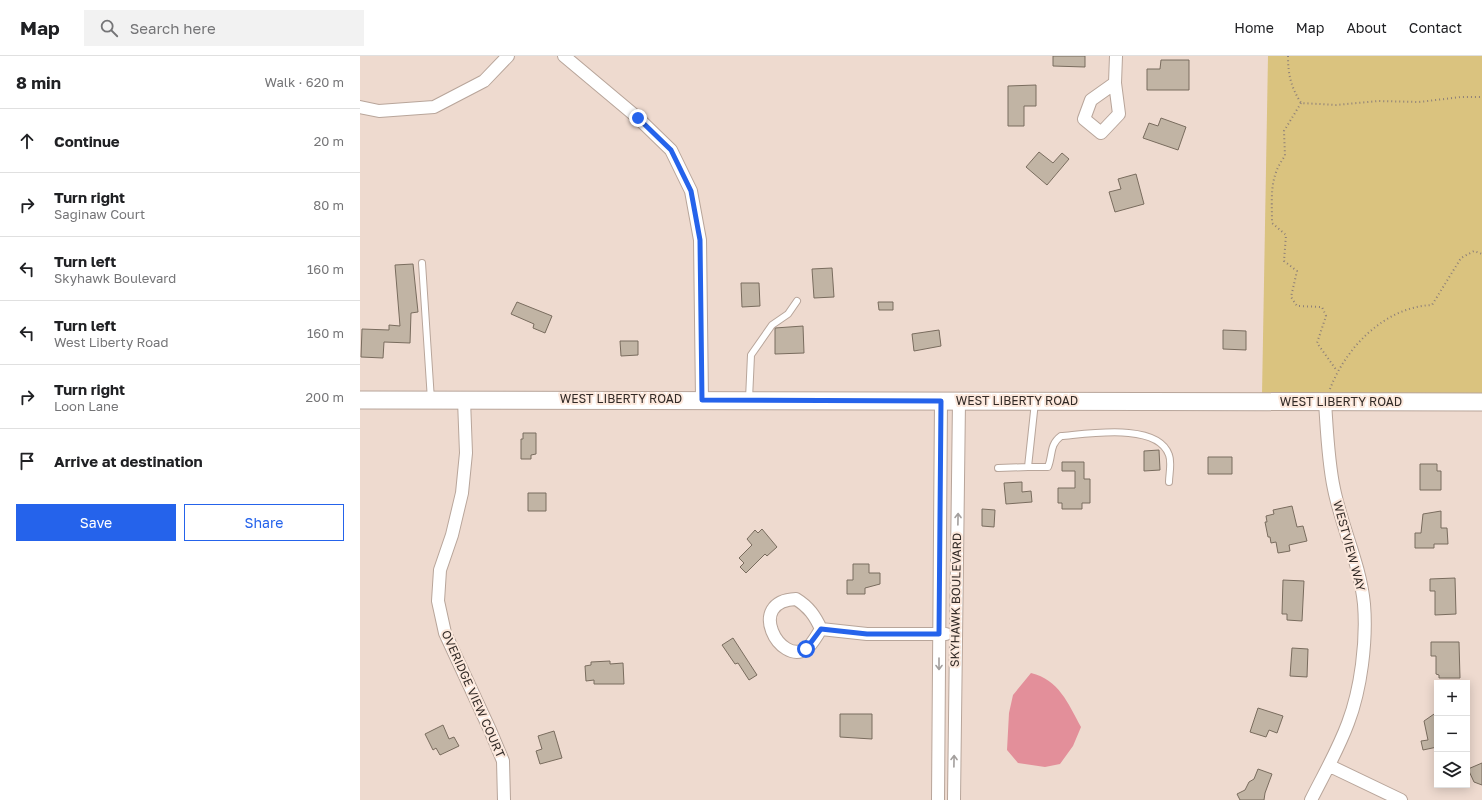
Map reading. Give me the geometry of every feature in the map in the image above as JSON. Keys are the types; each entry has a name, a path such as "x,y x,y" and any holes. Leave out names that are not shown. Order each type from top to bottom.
{"main road":[{"name":"WEST LIBERTY ROAD","path":"360,400 1482,402"}],"street":[{"path":"360,107 379,111 434,107 484,81 508,56"},
{"path":"564,56 638,118 671,150 691,191 700,240 702,400"},
{"path":"1115,83 1116,56"},
{"name":"OVERIDGE VIEW COURT","path":"464,400 466,453 462,493 452,535 440,570 438,601 445,633 503,761 504,800"},
{"name":"SKYHAWK BOULEVARD","path":"938,800 941,401"},
{"name":"SKYHAWK BOULEVARD","path":"954,800 959,401"},
{"name":"WESTVIEW WAY","path":"1312,800 1330,766 1352,710 1361,669 1364,625 1364,604 1360,577 1334,490 1325,402"},
{"path":"796,599 804,604 815,615 821,629 806,649 797,652 787,649 775,639 770,628 770,614 776,605 784,600 796,599"},
{"path":"821,629 867,634 955,635"},
{"path":"1330,766 1400,800"}],"lane":[{"path":"422,263 431,400"},
{"path":"749,400 751,355 772,325 788,314 797,301"},
{"path":"1028,467 1035,401"},
{"path":"998,468 1048,467 1051,461 1054,441 1061,436 1122,432 1143,435 1158,441 1165,447 1170,456 1169,482"}],"path":[{"path":"1288,56 1288,72 1292,87 1301,103"},
{"path":"1301,103 1336,105 1378,101 1419,102 1461,97 1482,97"},
{"path":"1301,103 1284,131 1285,156 1276,167 1272,186 1272,222 1286,235 1284,260 1296,271 1291,297 1297,306 1322,307 1326,316 1317,343 1337,371"},
{"path":"1325,402 1337,371 1356,344 1384,321 1417,306 1432,305 1461,258 1474,251 1482,254"}],"shaded area":[{"path":"1268,56 1482,56 1482,395 1262,395"},
{"path":"1031,673 1041,676 1056,687 1067,701 1081,727 1073,746 1060,764 1045,767 1018,763 1007,750 1009,713 1013,695"}],"building":[{"path":"1053,56 1085,56 1085,67 1053,66"},
{"path":"1161,60 1189,60 1189,90 1147,90 1147,69 1160,69"},
{"path":"1036,85 1036,106 1024,106 1024,126 1008,126 1008,86"},
{"path":"1161,118 1186,127 1178,150 1143,138 1149,123 1158,126"},
{"path":"1039,152 1053,163 1062,153 1069,159 1047,185 1026,167"},
{"path":"1136,174 1144,204 1115,212 1109,192 1121,189 1118,179"},
{"path":"413,264 418,312 411,313 410,343 384,342 383,358 361,357 362,329 389,330 389,325 400,326 395,265"},
{"path":"832,268 834,297 814,298 812,269"},
{"path":"741,283 759,283 760,306 742,307"},
{"path":"517,302 552,316 545,333 533,328 534,324 511,314"},
{"path":"878,302 893,302 893,310 879,310"},
{"path":"803,326 804,353 775,354 775,328"},
{"path":"939,330 941,346 914,351 912,334"},
{"path":"1223,330 1246,331 1246,350 1223,349"},
{"path":"620,341 638,341 638,355 621,356"},
{"path":"523,433 536,433 536,454 531,455 531,459 521,459 521,439 523,439"},
{"path":"1159,450 1160,470 1144,471 1144,451"},
{"path":"1208,457 1232,457 1232,474 1208,474"},
{"path":"1062,462 1084,462 1084,479 1090,479 1090,503 1082,503 1082,509 1062,509 1062,503 1058,503 1058,488 1075,488 1075,471 1062,471"},
{"path":"1420,464 1437,464 1437,471 1441,471 1441,490 1420,490"},
{"path":"1022,482 1022,492 1031,491 1032,502 1006,504 1004,483"},
{"path":"528,493 546,493 546,511 528,511"},
{"path":"1292,506 1297,527 1303,526 1307,541 1289,545 1290,551 1278,553 1276,542 1271,543 1270,537 1268,537 1265,522 1267,522 1266,516 1274,514 1273,510"},
{"path":"982,509 995,510 994,527 982,526"},
{"path":"1441,511 1441,528 1447,528 1448,544 1434,544 1434,548 1415,548 1415,533 1421,533 1423,514"},
{"path":"762,529 777,547 767,556 765,554 746,573 740,567 744,563 739,558 752,545 747,539 755,530 758,533"},
{"path":"853,564 869,564 869,573 880,573 880,584 865,588 865,594 847,594 847,580 853,580"},
{"path":"1455,578 1456,614 1435,615 1435,591 1430,591 1430,579"},
{"path":"1283,580 1304,581 1302,621 1287,620 1287,614 1282,614"},
{"path":"733,638 757,675 749,680 738,663 735,664 722,645"},
{"path":"1431,642 1459,642 1460,678 1439,678 1439,675 1436,674 1436,656 1431,656"},
{"path":"1292,648 1308,649 1307,677 1290,676"},
{"path":"610,661 610,664 623,663 624,684 594,684 594,680 586,681 585,666 591,665 591,662"},
{"path":"1258,708 1283,716 1277,733 1269,730 1266,737 1250,732"},
{"path":"840,714 872,714 872,739 840,737"},
{"path":"1434,714 1434,748 1423,750 1421,741 1428,740 1424,721"},
{"path":"443,725 449,739 454,737 459,746 440,755 436,748 433,750 425,734"},
{"path":"554,731 562,758 540,764 536,751 542,749 538,736"},
{"path":"1482,763 1482,785 1474,782 1470,773 1470,768"},
{"path":"1258,769 1272,774 1264,800 1240,800 1237,794 1245,790 1249,782 1254,779"}],"route":[{"path":"638,118 671,150 691,191 700,240 702,400 941,401 939,634 867,634 821,629 806,649"}]}
